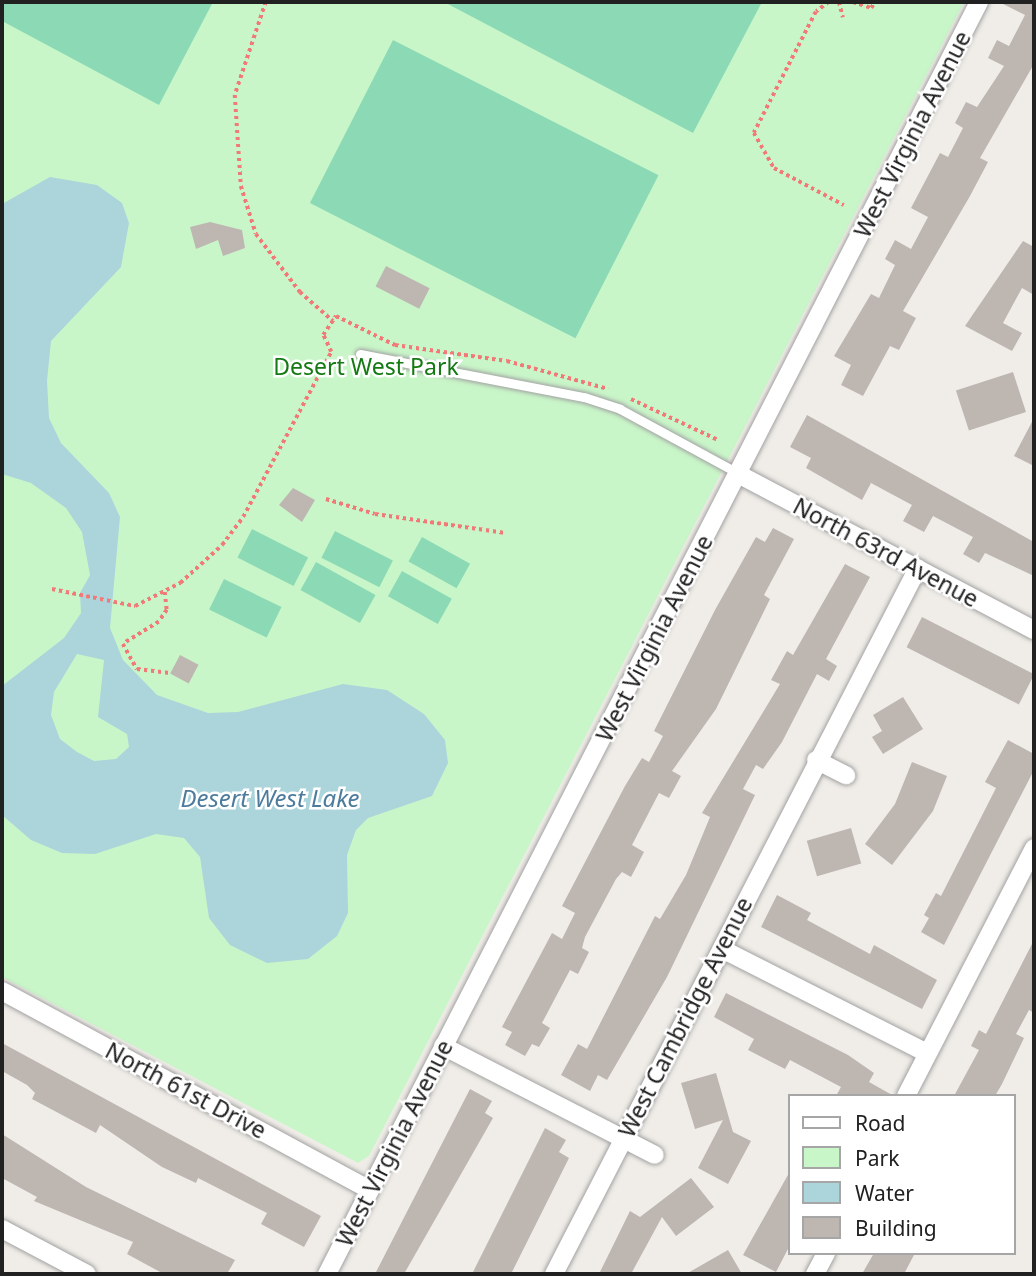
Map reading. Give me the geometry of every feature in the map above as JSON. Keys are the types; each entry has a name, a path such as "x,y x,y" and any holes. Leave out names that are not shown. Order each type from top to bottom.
{"street":[{"name":"West Virginia Avenue","path":"327,1274 979,2"},
{"name":"North 63rd Avenue","path":"738,474 1034,630"},
{"name":"West Cambridge Avenue","path":"554,1274 816,760 918,568"},
{"path":"816,760 846,775"},
{"path":"907,1094 1034,848"},
{"path":"722,949 928,1053"},
{"name":"North 61st Drive","path":"2,991 370,1190"},
{"path":"443,1046 656,1155"},
{"path":"2,1229 88,1274"},
{"path":"815,1274 825,1255"}],"lane":[{"path":"360,354 584,397 621,409 738,474"}],"path":[{"path":"266,2 235,95 241,186 256,233 300,292 332,321"},
{"path":"829,2 817,12 754,133 774,168 844,205"},
{"path":"839,2 843,17"},
{"path":"853,2 871,8 875,2"},
{"path":"52,589 135,606 165,592 222,545 243,517 331,352 323,343 336,316 372,335"},
{"path":"326,499 375,514 506,533"},
{"path":"165,592 167,610 159,622 123,644 137,669 170,673"}],"green space":[{"name":"Desert West Park","path":"2,2 964,2 369,1156 358,1163 2,977"},
{"path":"2,2 213,2 159,105 2,21"},
{"path":"444,2 762,2 693,133"},
{"path":"393,40 659,175 575,338 310,203"},
{"path":"252,529 308,558 294,586 237,558"},
{"path":"335,531 393,561 379,587 321,558"},
{"path":"422,537 470,564 457,588 408,561"},
{"path":"316,562 375,595 360,623 300,590"},
{"path":"402,571 452,599 438,624 388,596"},
{"path":"224,579 282,607 267,638 209,610"}],"water":[{"name":"Desert West Lake","path":"50,177 97,185 122,203 129,223 121,267 51,341 47,381 49,418 61,443 109,493 120,517 110,628 123,660 157,695 208,713 238,712 343,684 387,690 424,714 445,740 448,763 432,796 368,818 356,830 347,855 348,913 337,936 308,959 267,963 230,945 209,918 200,857 184,838 156,834 95,854 62,853 31,840 2,815 2,686 64,638 81,613 80,593 90,575 82,532 66,508 31,483 2,474 2,204","holes":["77,654 104,660 98,717 127,734 129,747 116,759 94,761 60,739 51,715 54,692"]}],"building":[{"path":"999,2 1034,2 1034,64 980,158 988,162 970,196 903,311 916,318 899,350 890,346 863,396 841,385 851,365 834,356 871,294 879,298 895,265 885,259 895,240 911,249 928,217 911,208 940,153 948,157 963,128 955,123 966,102 977,107 1004,66 988,58 997,40 1009,46 1025,15"},
{"path":"210,222 242,230 245,248 223,256 218,240 196,249 190,227"},
{"path":"1023,241 1034,247 1034,295 1022,288 1003,323 1022,333 1012,351 965,326"},
{"path":"386,266 430,288 419,309 376,286"},
{"path":"1013,372 1026,412 969,430 956,391"},
{"path":"807,415 1034,542 1034,576 985,553 979,563 963,554 973,537 933,516 924,532 903,521 912,505 871,483 862,500 806,468 811,458 790,447"},
{"path":"1034,418 1034,466 1014,456"},
{"path":"293,488 315,500 302,522 279,505"},
{"path":"773,528 794,539 764,595 770,599 716,709 672,771 681,776 669,798 659,793 632,845 644,852 631,877 622,872 616,879 585,937 582,948 589,952 578,974 570,970 542,1023 550,1028 539,1047 532,1044 525,1056 505,1045 512,1032 502,1027 552,933 562,939 575,913 562,906 625,786 642,758 649,762 663,736 654,731 715,610 756,537 765,542"},
{"path":"845,564 870,577 826,659 837,666 829,681 817,674 782,742 763,769 756,765 743,789 755,795 667,977 607,1080 598,1075 590,1091 561,1075 578,1044 587,1049 655,916 660,919 686,875 710,817 702,813 780,684 771,680 787,651 793,655"},
{"path":"922,617 1034,674 1019,704 907,647"},
{"path":"180,655 199,665 189,683 170,674"},
{"path":"903,697 923,729 883,754 872,737 882,731 873,715"},
{"path":"1008,740 1034,754 1034,770 944,945 921,932 929,918 924,915 936,893 941,896 996,788 985,782"},
{"path":"912,762 947,776 933,811 892,865 865,844 895,804"},
{"path":"851,828 861,864 817,876 807,841"},
{"path":"777,895 811,913 807,920 870,954 874,945 937,980 922,1009 761,927"},
{"path":"1034,940 1034,1013 1029,1010 1016,1034 1024,1038 1002,1084 996,1094 955,1094 979,1050 971,1046 979,1030 986,1034"},
{"path":"726,993 848,1055 874,1073 869,1082 890,1094 837,1094 841,1087 790,1060 785,1069 748,1050 754,1039 714,1017"},
{"path":"2,1043 321,1216 304,1247 261,1224 267,1213 198,1178 196,1183 162,1167 100,1125 96,1133 32,1099 35,1093 27,1085 2,1071"},
{"path":"716,1073 733,1132 751,1141 728,1184 698,1168 723,1120 695,1129 681,1083"},
{"path":"470,1089 492,1101 485,1113 493,1118 404,1274 375,1274"},
{"path":"545,1128 566,1140 559,1152 569,1158 511,1274 472,1274"},
{"path":"2,1134 86,1187 235,1260 227,1274 162,1273 127,1254 133,1242 34,1201 37,1197 2,1178"},
{"path":"788,1175 788,1249 776,1272 743,1255"},
{"path":"691,1178 714,1207 676,1236 662,1217 631,1274 599,1274 630,1211 640,1217"},
{"path":"728,1250 742,1274 686,1274"},
{"path":"873,1255 914,1255 904,1274 862,1274"}]}
